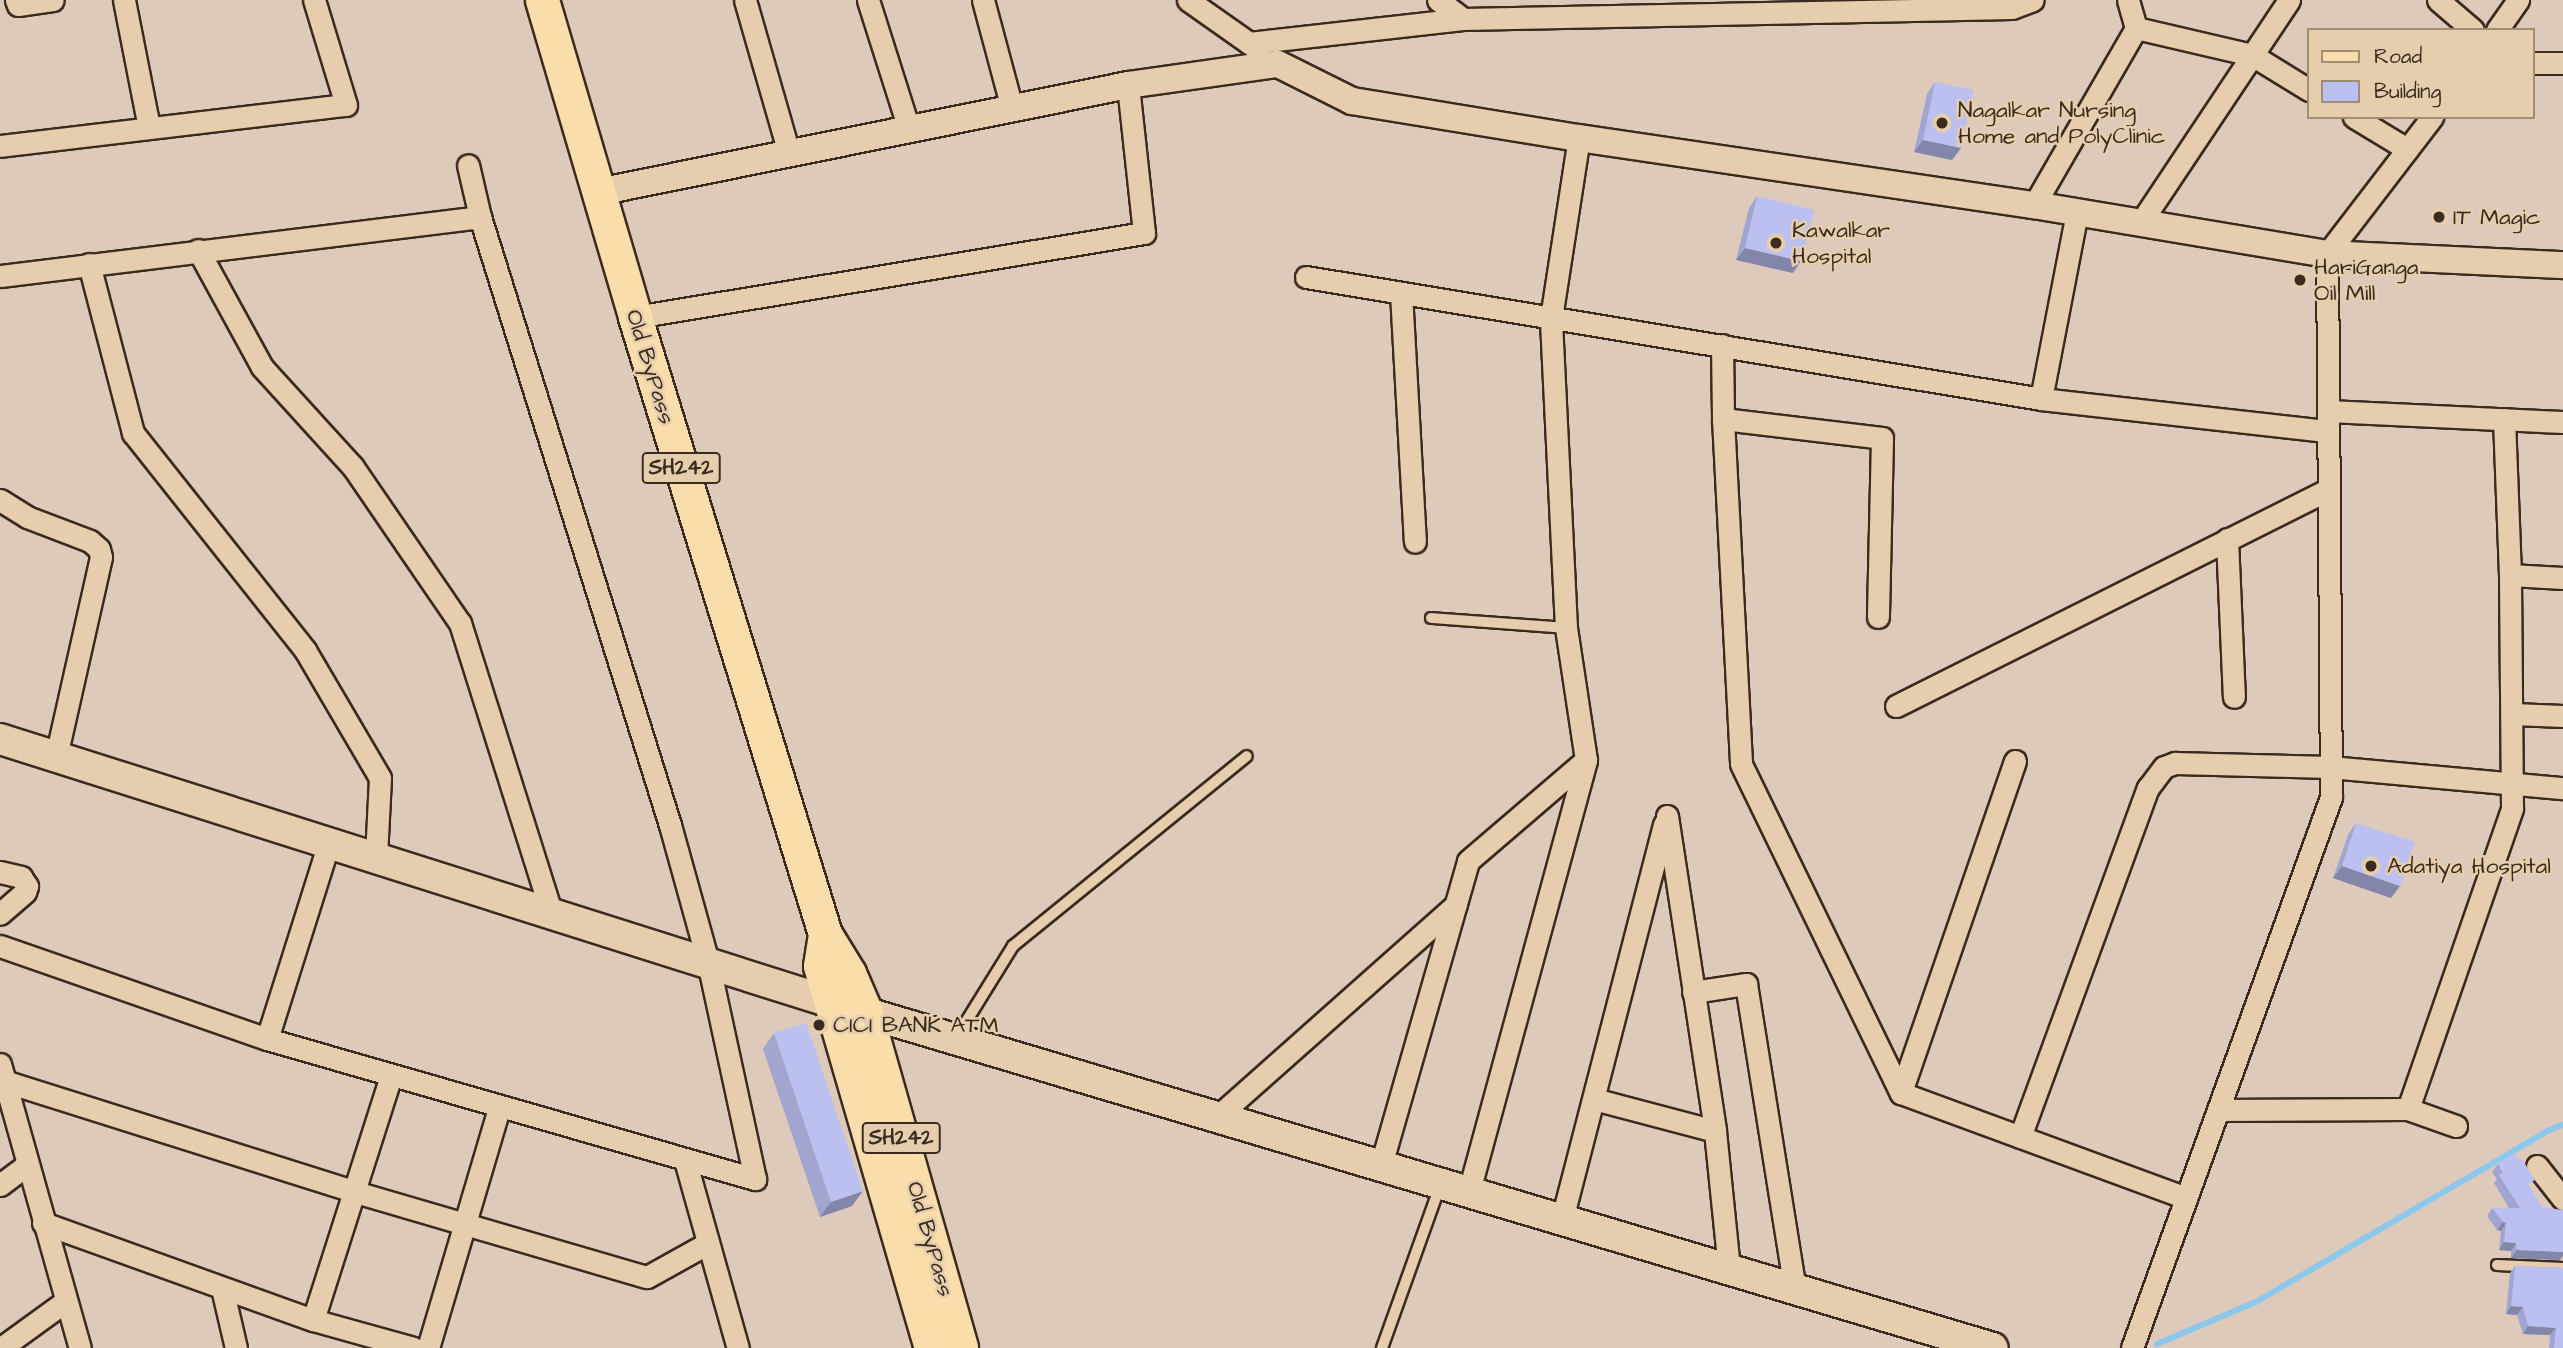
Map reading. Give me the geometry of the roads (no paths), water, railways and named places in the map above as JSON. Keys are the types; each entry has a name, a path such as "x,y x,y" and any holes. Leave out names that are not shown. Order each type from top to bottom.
{"main road":[{"name":"Old ByPass","path":"542,0 635,317 825,934 849,973 864,1010 961,1348"},
{"path":"5,746 56,757 830,1002 1993,1348"},
{"name":"Old ByPass","path":"825,934 820,966 931,1348"}],"street":[{"path":"16,0 18,5 53,0"},
{"path":"124,0 149,128"},
{"path":"0,146 346,105 314,0"},
{"path":"745,0 789,153"},
{"path":"868,0 909,129"},
{"path":"983,0 1012,108"},
{"path":"1188,0 1278,64 1352,101 1579,138 2034,205 2327,254 2563,265"},
{"path":"1438,0 1464,19"},
{"path":"1249,43 1464,19 1511,9 1993,4 2011,8 2033,0"},
{"path":"2034,205 2136,28 2128,0"},
{"path":"2141,222 2289,0"},
{"path":"2438,0 2471,28"},
{"path":"2498,28 2518,0"},
{"path":"2136,28 2252,55 2308,89"},
{"path":"2535,62 2563,63"},
{"path":"598,192 1128,85 1278,64"},
{"path":"635,317 1144,233 1128,85"},
{"path":"2357,119 2407,149"},
{"path":"2132,1348 2331,797 2327,254 2430,119"},
{"path":"1455,1187 1586,760 1566,628 1551,318 1579,138"},
{"path":"0,946 267,1038 499,1108 755,1179 708,962 670,825 480,217 468,165"},
{"path":"2041,399 2077,212"},
{"path":"0,276 480,217"},
{"path":"198,250 262,367 353,467 460,623 551,912"},
{"path":"89,264 133,433 305,650 380,778 376,857"},
{"path":"1306,277 2041,399 2328,421 2504,419 2563,422"},
{"path":"1401,293 1415,542"},
{"path":"1722,345 1723,419 1741,764 1901,1093 2186,1198"},
{"path":"1723,419 1882,438 1878,617"},
{"path":"2409,1109 2512,808 2510,781 2513,714 2504,419"},
{"path":"1896,706 2227,538 2328,490"},
{"path":"0,500 27,517 90,541 99,549 101,557 56,757"},
{"path":"2227,538 2234,697"},
{"path":"2510,575 2563,578"},
{"path":"2513,714 2563,716"},
{"path":"1381,1165 1468,861 1586,760"},
{"path":"1901,1093 2015,761"},
{"path":"2020,1137 2148,788 2164,767 2175,763 2330,767 2510,781 2563,788"},
{"path":"1562,1219 1667,816 1715,1131 1729,1269"},
{"path":"267,1038 329,842"},
{"path":"0,872 20,877 27,886 25,892 0,914"},
{"path":"1218,1116 1456,905"},
{"path":"1693,992 1746,984 1796,1289"},
{"path":"2,1072 352,1191 647,1277 708,1243"},
{"path":"2,1072 80,1348"},
{"path":"313,1320 352,1191 391,1076"},
{"path":"1594,1099 1715,1131"},
{"path":"428,1348 499,1108"},
{"path":"2218,1110 2409,1109 2456,1126"},
{"path":"685,1160 738,1348"},
{"path":"0,1185 27,1165"},
{"path":"2537,1166 2563,1199"},
{"path":"43,1223 313,1320 413,1348"},
{"path":"222,1288 236,1348"},
{"path":"1,1348 66,1301"}],"lane":[{"path":"1431,618 1566,628"},
{"path":"956,1038 1013,946 1247,756"},
{"path":"1382,1348 1455,1187"},
{"path":"2497,1265 2563,1268"}],"waterway":[{"path":"2157,1344 2256,1302 2547,1131 2563,1125"}],"place":[{"name":"Nagalkar Nursing Home and PolyClinic","path":"1942,123"},
{"name":"IT Magic","path":"2439,217"},
{"name":"Kawalkar Hospital","path":"1776,243"},
{"name":"HariGanga Oil Mill","path":"2300,280"},
{"name":"Adatiya Hospital","path":"2371,866"},
{"name":"CICI BANK ATM","path":"819,1025"}]}
